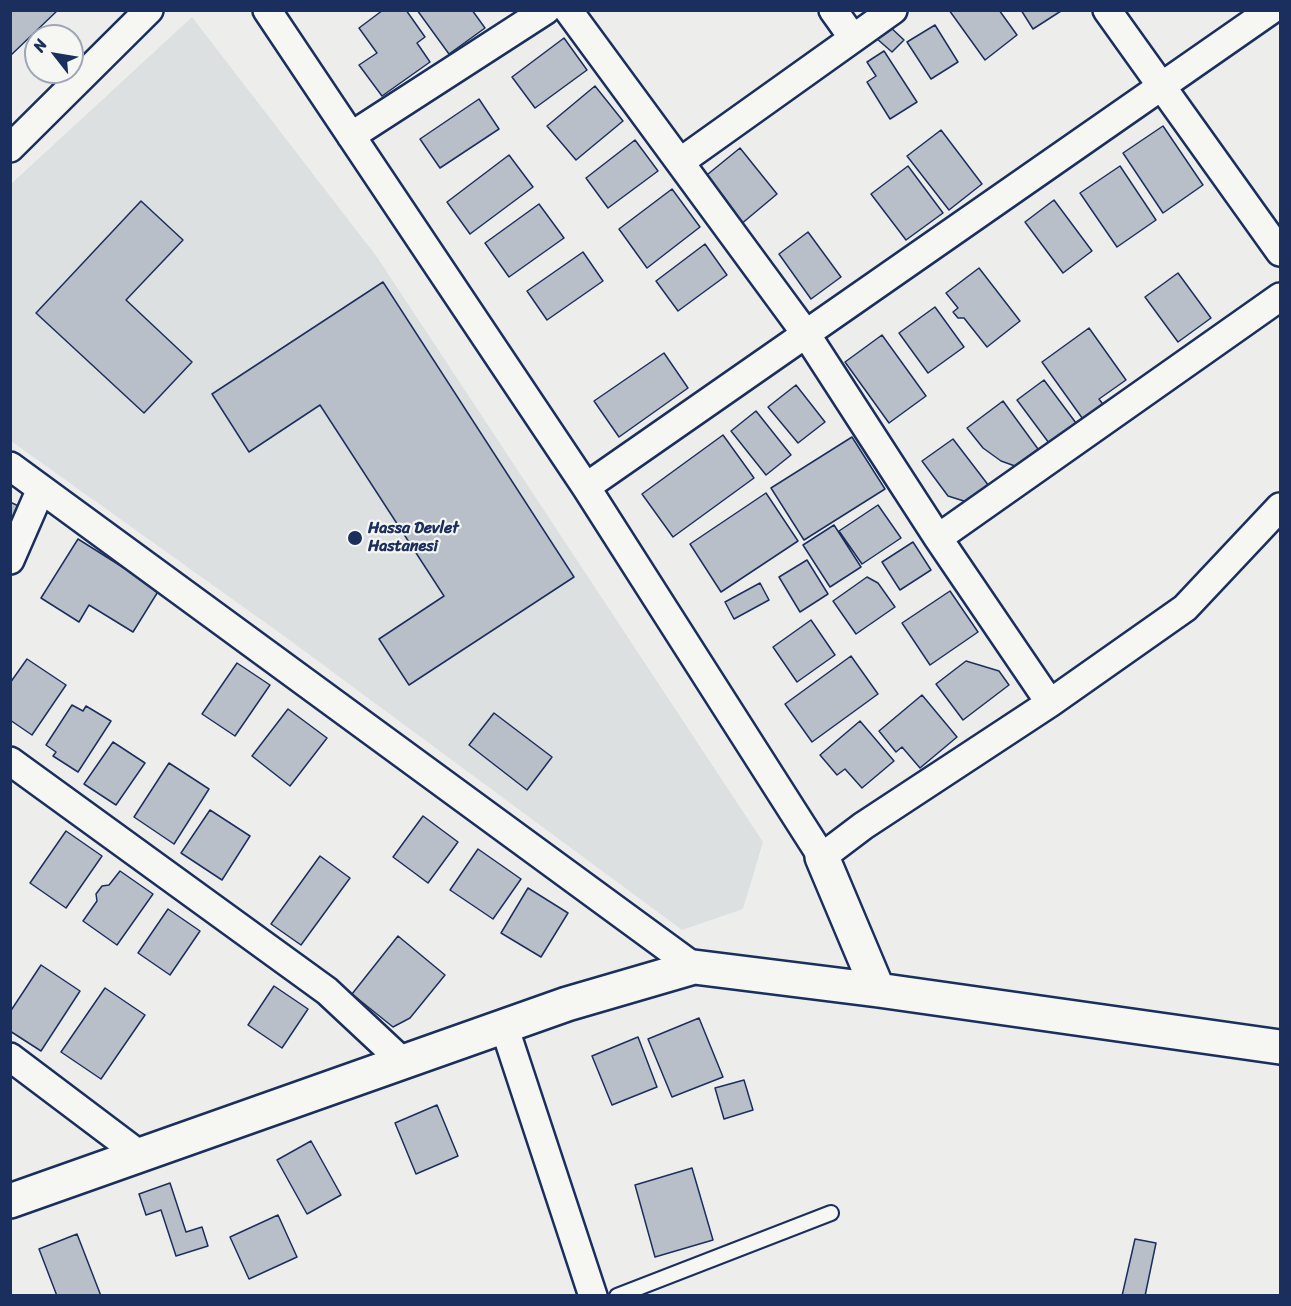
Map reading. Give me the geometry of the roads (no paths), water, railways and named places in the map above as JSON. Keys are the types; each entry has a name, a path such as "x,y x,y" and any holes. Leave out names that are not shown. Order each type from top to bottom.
{"street":[{"path":"10,148 149,10"},
{"path":"267,10 586,487 822,857 878,990"},
{"path":"351,136 546,10"},
{"path":"568,10 806,334 938,538 1050,703"},
{"path":"833,10 854,38"},
{"path":"680,162 893,10"},
{"path":"1107,10 1281,252"},
{"path":"586,487 1271,10"},
{"path":"938,538 1281,297"},
{"path":"10,466 694,967"},
{"path":"10,560 41,489"},
{"path":"822,857 873,820 1050,703 1185,608 1281,507"},
{"path":"10,761 327,991 403,1062"},
{"path":"10,1201 567,1004 694,967 878,990 1281,1047"},
{"path":"504,1026 593,1296"},
{"path":"10,1057 140,1155"}],"lane":[{"path":"617,1296 831,1213"}],"place":[{"name":"Hassa Devlet Hastanesi","path":"355,538"}]}
